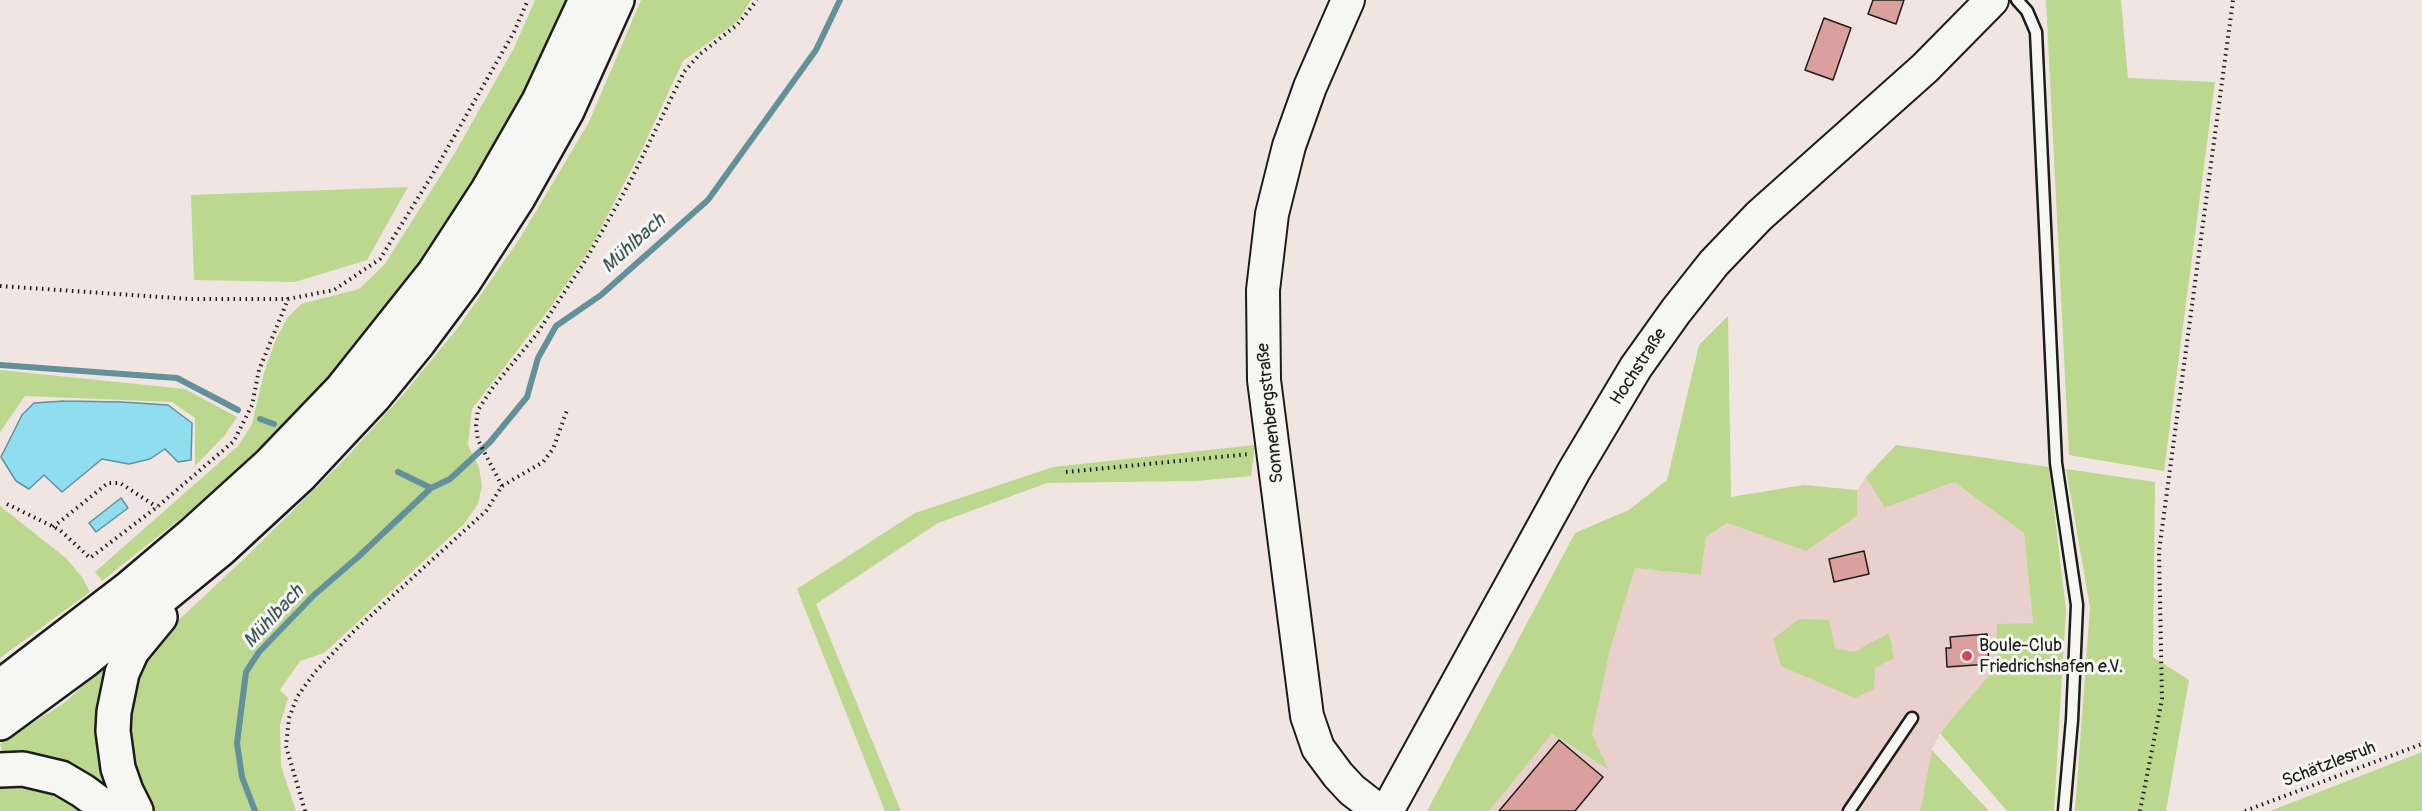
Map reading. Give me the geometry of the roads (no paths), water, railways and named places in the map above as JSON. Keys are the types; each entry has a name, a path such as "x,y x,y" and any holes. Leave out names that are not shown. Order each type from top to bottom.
{"highway":[{"path":"0,687 129,588 194,533 270,464 340,390 434,273 489,190 539,101 586,0"},
{"path":"0,723 82,662 221,549 266,509 336,440 419,342 462,283 518,198 563,120 617,0"},
{"path":"136,811 126,791 114,750 114,712 122,673 132,651 145,633 221,549"},
{"path":"0,770 22,769 61,778 110,811"}],"main road":[{"name":"Sonnenbergstraße","path":"1348,0 1310,87 1289,146 1272,214 1263,290 1264,380 1307,716 1318,748 1338,776 1379,811"},
{"name":"Hochstraße","path":"1387,811 1574,471 1636,367 1676,311 1714,263 1759,216 1925,68 1992,0"}],"lane":[{"path":"2017,0 2026,10 2036,32 2056,462 2077,605 2072,720 2064,811"},
{"path":"1849,811 1912,718"}],"water":[{"path":"64,401 168,405 192,423 191,460 178,462 165,449 150,459 129,464 102,459 62,492 44,475 29,489 16,481 1,457 22,415 34,403"},
{"path":"121,498 128,508 96,532 89,523"}],"waterway":[{"name":"Mühlbach","path":"255,811 242,777 237,743 246,672 259,652 314,595 431,488 450,479 490,442 527,397 538,358 556,326 601,295 708,200 816,50 840,0"},
{"name":"Mühlbach","path":"0,365 177,378 238,410"},
{"name":"Mühlbach","path":"260,419 274,424"},
{"name":"Mühlbach","path":"398,472 431,488"}],"place":[{"name":"Boule-Club Friedrichshafen e.V.","path":"1967,656"}]}
